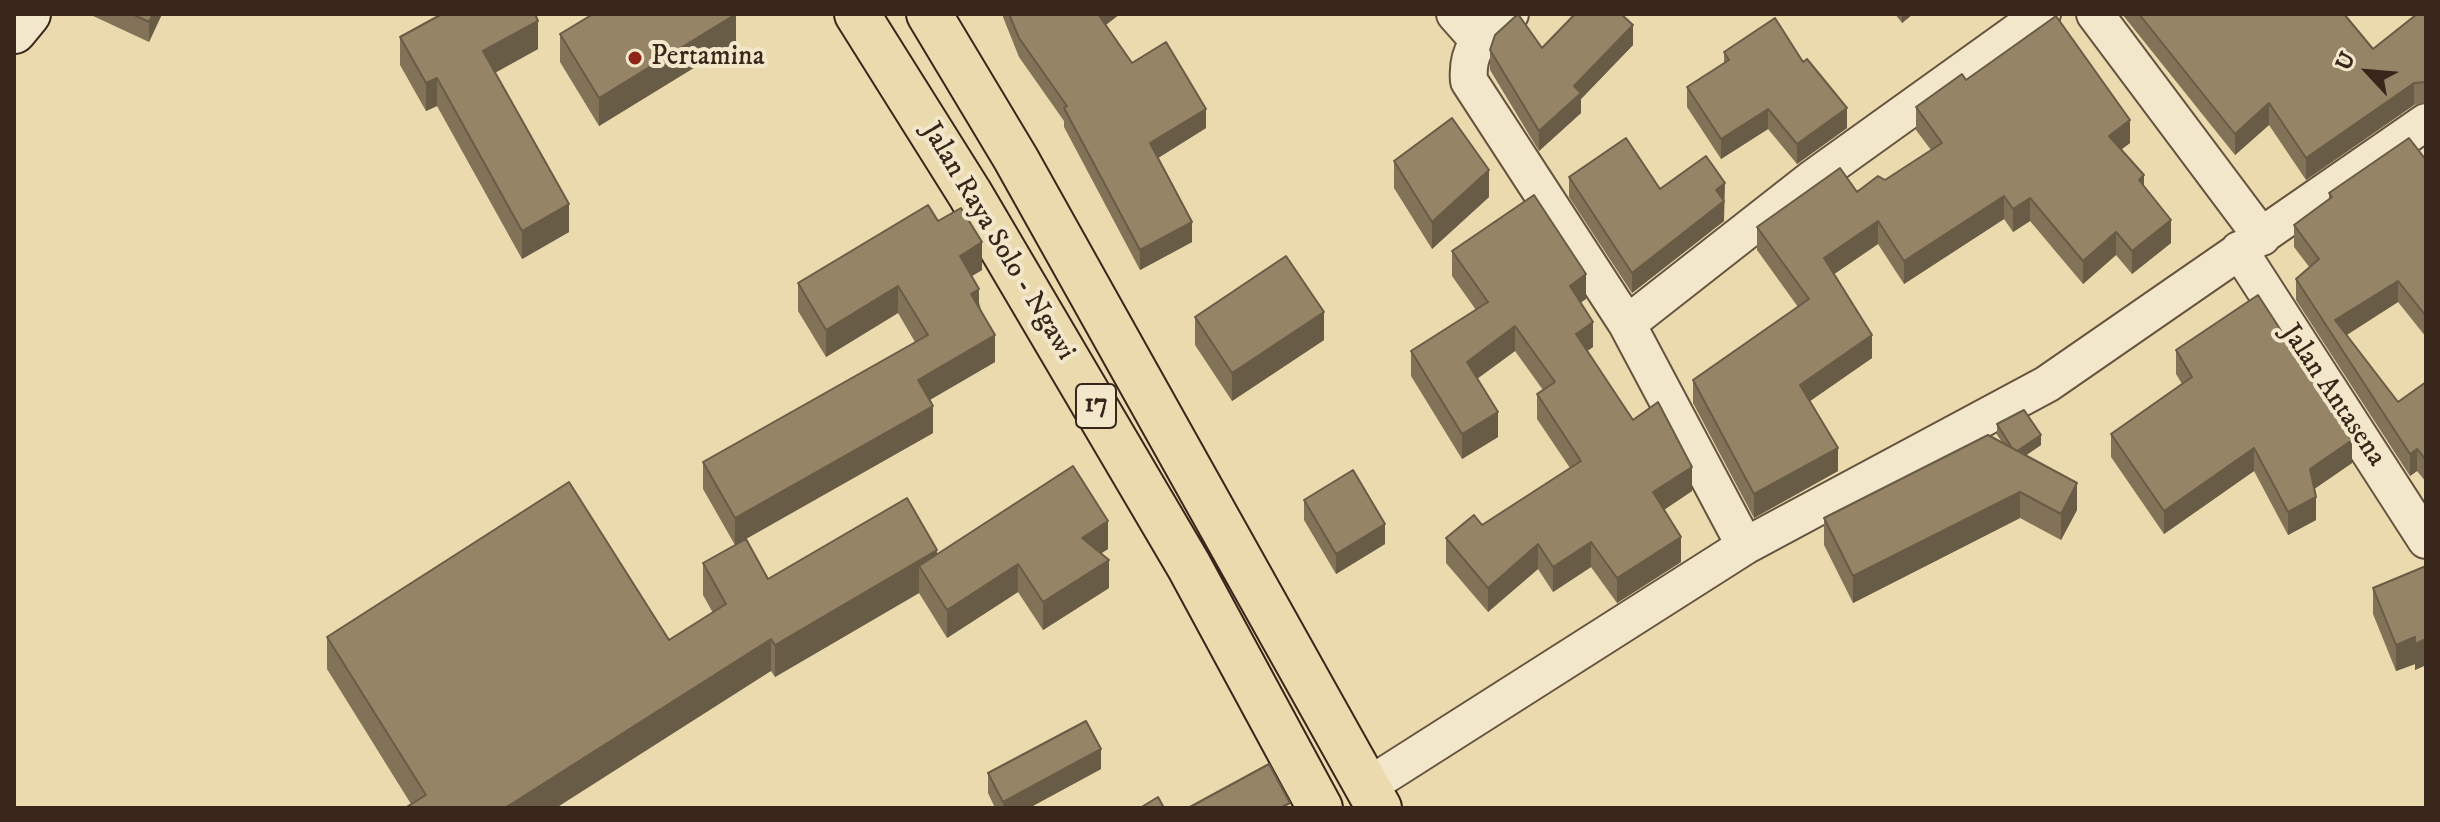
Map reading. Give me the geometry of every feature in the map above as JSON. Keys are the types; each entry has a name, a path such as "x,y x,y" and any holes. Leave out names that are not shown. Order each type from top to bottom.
{"highway":[{"name":"Jalan Raya Solo - Ngawi","path":"857,14 970,194 1182,552 1320,808"},
{"name":"Jalan Raya Solo - Ngawi","path":"929,14 1016,159 1374,797"}],"street":[{"path":"14,31 28,14"},
{"path":"1455,14 1479,41"},
{"path":"1510,14 1479,41 1467,62 1469,81 1627,324 1745,546"},
{"path":"1627,324 1812,179 2042,14"},
{"name":"Jalan Antasena","path":"2095,14 2250,244 2426,540"},
{"path":"1374,797 1745,546 2047,384 2426,122"}],"building":[{"path":"132,14 153,14 149,22"},
{"path":"442,14 535,14 538,21 483,51 569,204 522,231 437,78 426,83 400,37"},
{"path":"593,14 736,14 599,98 560,34"},
{"path":"1009,14 1098,14 1132,63 1166,42 1206,109 1150,143 1192,222 1140,250 1064,108 1067,106 1019,38"},
{"path":"1518,14 1542,48 1575,14 1621,14 1633,25 1574,86 1581,93 1539,131 1490,50 1495,35"},
{"path":"2139,14 2344,14 2373,49 2417,14 2426,14 2426,82 2414,83 2306,158 2269,103 2235,134"},
{"path":"2056,16 2130,120 2109,136 2144,175 2139,180 2171,220 2132,251 2116,232 2083,261 2030,198 2013,209 2004,196 1904,261 1878,221 1824,258 1872,335 1800,385 1838,448 1754,494 1693,380 1809,299 1757,227 1840,168 1857,192 1878,176 1885,180 1942,143 1916,107 1962,74 1966,80"},
{"path":"1775,18 1803,62 1807,59 1847,108 1797,144 1768,109 1721,139 1687,87 1729,60 1724,52"},
{"path":"1452,118 1489,170 1432,222 1394,161"},
{"path":"1626,138 1660,189 1706,156 1725,183 1716,190 1724,201 1632,273 1569,177"},
{"path":"2409,138 2426,160 2426,316 2398,281 2335,320 2398,402 2426,382 2426,460 2417,449 2410,454 2296,279 2319,259 2294,225 2332,197 2329,193"},
{"path":"1534,195 1586,274 1570,286 1593,322 1576,334 1633,420 1658,402 1692,467 1653,492 1681,537 1617,578 1591,542 1553,567 1538,544 1488,588 1446,538 1474,515 1482,525 1581,461 1537,394 1555,382 1515,326 1467,362 1498,412 1462,434 1411,351 1488,302 1452,251"},
{"path":"928,205 938,221 961,208 982,242 960,256 979,289 971,294 995,335 918,380 933,406 735,518 703,462 928,335 898,286 826,330 798,283"},
{"path":"1286,256 1324,312 1232,373 1195,317"},
{"path":"2258,295 2352,440 2310,469 2316,497 2288,512 2254,448 2164,511 2111,434 2192,377 2176,350"},
{"path":"2024,410 2041,435 2017,451 1997,424"},
{"path":"1988,435 2077,483 2061,514 2020,492 1853,576 1824,518"},
{"path":"1073,466 1108,521 1082,538 1109,560 1043,602 1018,564 947,610 919,566"},
{"path":"1353,470 1385,524 1336,554 1304,500"},
{"path":"569,482 669,640 726,604 703,563 746,539 768,579 907,498 937,550 775,645 771,639 505,808 405,808 426,795 327,637"},
{"path":"2426,566 2426,639 2415,644 2415,637 2396,645 2373,588"},
{"path":"1086,721 1101,749 1003,802 988,773"},
{"path":"1269,764 1290,803 1280,808 1188,808"},
{"path":"1158,797 1164,808 1140,808"}],"place":[{"name":"Pertamina","path":"635,58"}]}
